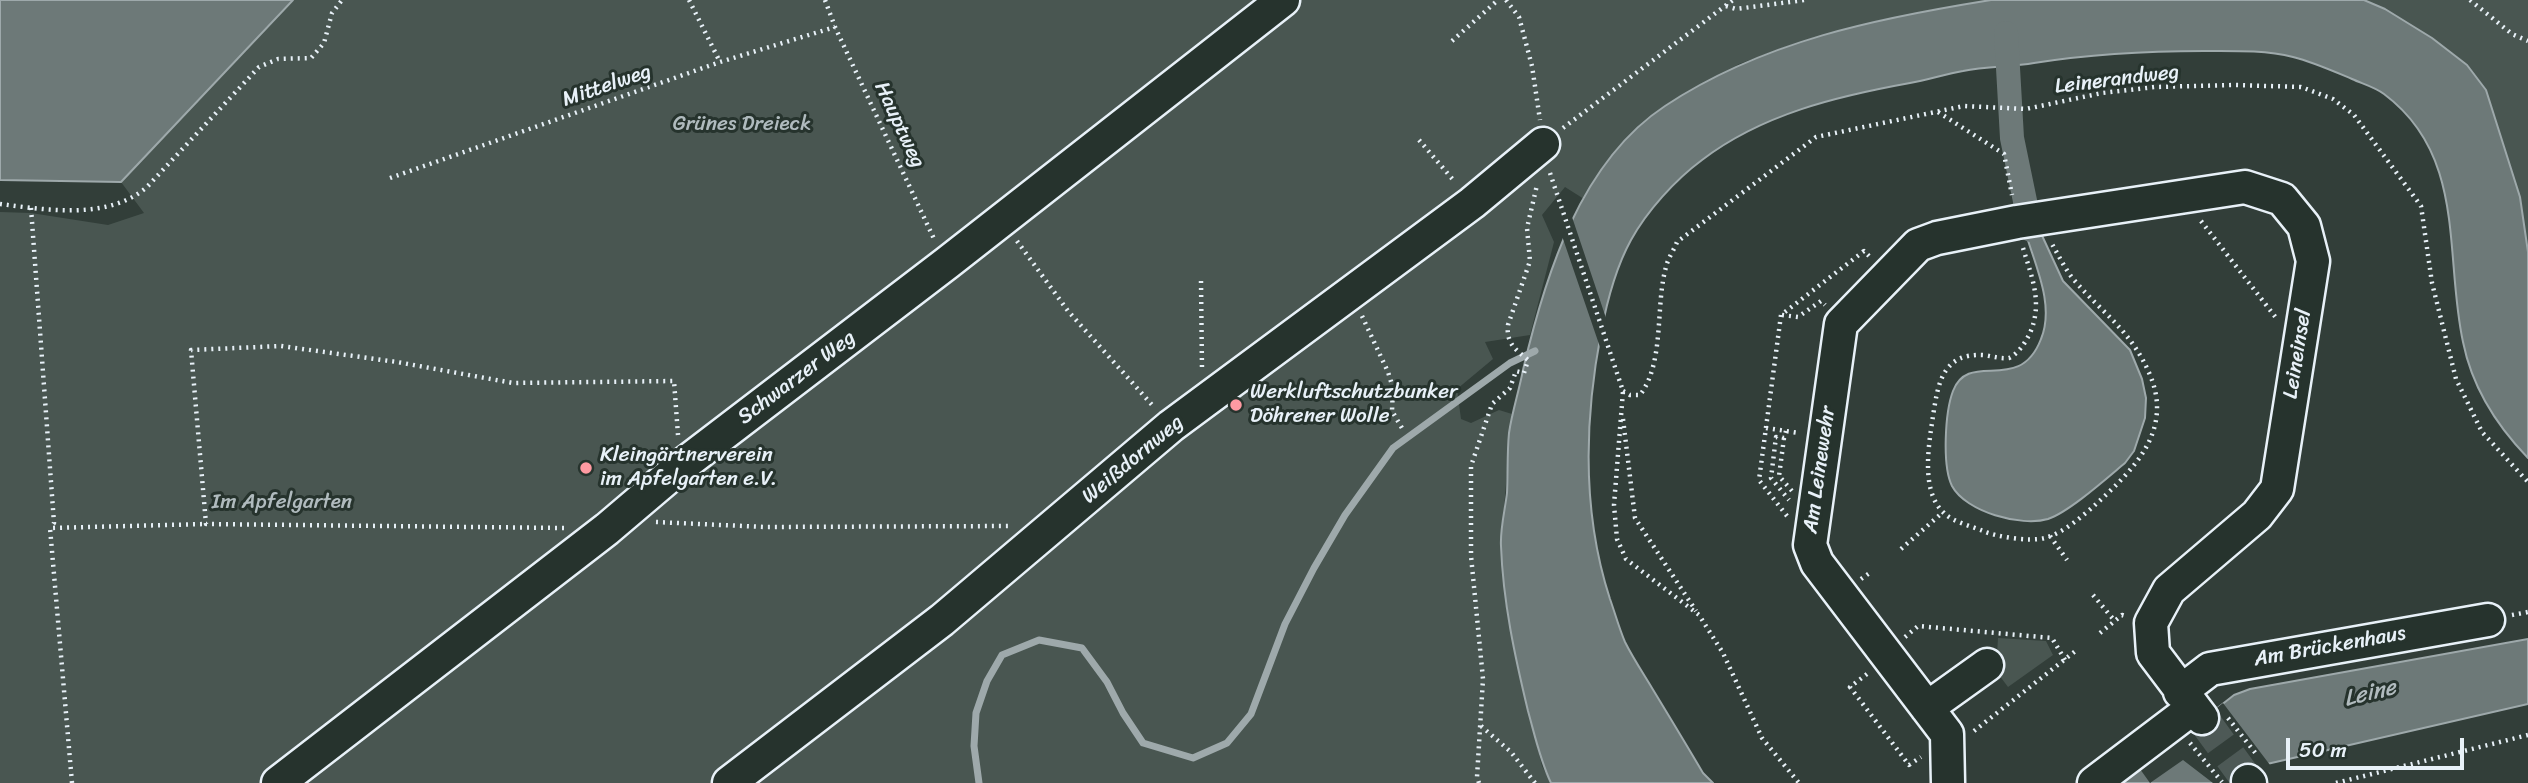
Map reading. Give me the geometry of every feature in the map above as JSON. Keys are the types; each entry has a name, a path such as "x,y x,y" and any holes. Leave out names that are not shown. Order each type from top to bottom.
{"street":[{"name":"Schwarzer Weg","path":"278,783 607,529 680,467 947,263 1283,0"},
{"name":"Weißdornweg","path":"729,783 942,620 1171,426 1472,203 1543,144"},
{"name":"Leineinsel","path":"2030,220 2245,187 2282,199 2304,226 2313,261 2277,489 2257,515 2169,590 2151,622 2153,653 2198,715"},
{"name":"Am Leinewehr","path":"1947,768 1947,734 1817,563 1796,507 1824,437 1841,324 1918,245 1937,238 2030,220"},
{"name":"Am Brückenhaus","path":"2094,783 2198,715 2210,669 2488,620"},
{"path":"1927,708 1987,665"}],"path":[{"path":"0,204 92,210 131,200 146,188 259,67 278,59 311,58 324,43 332,13 342,0"},
{"path":"689,0 720,62"},
{"name":"Hauptweg","path":"825,0 835,27 947,263"},
{"path":"1452,41 1498,0"},
{"path":"1506,0 1519,17 1532,66 1543,144 1732,0"},
{"path":"1726,5 1736,9 1805,0"},
{"path":"2470,0 2512,34 2528,41"},
{"name":"Mittelweg","path":"390,178 720,62 835,27"},
{"name":"Leinerandweg","path":"1623,391 1630,395 1640,395 1648,384 1653,366 1666,267 1677,242 1816,136 1964,106 2026,109 2102,93 2155,87 2301,87 2333,99 2354,115 2421,206 2432,283 2456,379 2482,432 2528,482"},
{"path":"1937,111 2004,154 2030,220 2036,319 2020,349 2010,358 1984,355 1960,358 1943,373 1938,387 1931,432 1929,486 1943,512 1994,536 2042,539 2079,519 2118,484 2142,456 2151,440 2156,398 2151,377 2136,347 2116,321 2072,278 2049,239 2030,220"},
{"path":"1419,141 1472,203"},
{"path":"1479,783 1477,777 1483,679 1471,556 1471,466 1492,404 1510,388 1516,371 1524,373 1528,360 1510,344 1507,335 1530,261 1527,228 1537,184"},
{"path":"1557,196 1623,391 1614,505 1617,539 1626,559 1699,615"},
{"path":"2183,197 2299,347"},
{"path":"31,208 54,523 50,528 72,783"},
{"path":"1001,220 1068,312 1171,426"},
{"path":"1796,507 1759,480 1781,315 1864,251 1871,260"},
{"path":"1201,282 1203,402"},
{"path":"1359,288 1360,312 1388,372 1393,388 1392,411 1402,428"},
{"path":"1781,315 1798,317 1821,300"},
{"path":"206,524 191,350 281,346 397,362 513,383 674,381 680,467"},
{"path":"1622,407 1635,518 1723,653 1762,738 1798,783"},
{"path":"1766,428 1824,437"},
{"path":"1786,431 1779,476 1796,496 1796,507 1786,528"},
{"path":"1784,438 1776,437 1771,478 1796,507"},
{"path":"1901,549 1943,512"},
{"path":"607,529 644,522 765,527 1014,526"},
{"path":"50,528 206,524 566,528"},
{"path":"2050,537 2067,560"},
{"path":"2093,594 2114,620"},
{"path":"2065,660 2052,638 1918,626 1850,687 1909,765 1924,754 1947,768 2078,649"},
{"path":"2198,715 2245,776"},
{"path":"2198,715 2245,776"},
{"path":"1480,726 1511,752 1535,783"},
{"path":"2336,783 2528,735"}],"green space":[{"path":"293,0 1999,0 1881,20 1801,41 1739,64 1664,106 1623,142 1584,199 1565,187 1542,215 1554,242 1530,335 1485,342 1493,359 1457,389 1461,419 1471,423 1499,410 1512,414 1501,543 1506,606 1542,766 1551,783 0,783 0,212 31,213 108,225 144,213 121,182"},
{"path":"2364,0 2528,0 2528,252 2520,197 2486,90 2385,9"},
{"path":"1998,638 2046,641 2053,655 2008,687 1996,671"}],"water":[{"path":"0,0 293,0 121,182 0,180"},
{"path":"1991,0 2364,0 2385,9 2432,38 2467,65 2486,90 2520,197 2528,252 2528,458 2506,433 2487,405 2467,359 2458,309 2448,209 2429,147 2410,119 2373,87 2315,64 2282,55 2238,51 2161,52 2098,55 1972,69 1801,109 1750,130 1725,144 1682,177 1653,207 1631,240 1616,274 1595,366 1589,434 1590,501 1594,534 1610,599 1631,654 1703,773 1713,783 1551,783 1535,739 1514,650 1504,588 1501,533 1507,493 1509,433 1532,334 1555,260 1589,189 1610,158 1635,130 1665,106 1741,65 1822,35 1864,24"},
{"path":"2039,229 2063,281 2130,350 2142,379 2146,398 2145,418 2134,451 2125,463 2088,494 2057,515 2037,521 2024,521 1981,510 1959,495 1949,477 1946,439 1950,400 1960,379 1970,373 2020,365 2032,356 2041,339 2045,326 2045,299 2025,231"},
{"name":"Leine","path":"2528,639 2528,704 2267,764 2242,783 2122,783 2234,695 2250,689"}],"pier":[{"path":"1572,217 1607,321 1601,350 1562,236"},
{"path":"2223,703 2270,765 2243,783 2213,783 2183,760 2150,783 2140,769"}],"waterway":[{"path":"2006,33 2012,138 2031,230"},
{"path":"979,783 974,746 976,713 987,681 1002,655 1039,640 1082,648 1107,682 1143,743 1193,758 1227,743 1251,714 1285,624 1314,568 1345,515 1393,448 1510,363 1535,351"}],"tunnel":[{"path":"2202,718 2248,781"}],"place":[{"name":"Werkluftschutzbunker Döhrener Wolle","path":"1236,405"},
{"name":"Kleingärtnerverein im Apfelgarten e.V.","path":"586,468"}],"park label":[{"name":"Grünes Dreieck","path":"742,125"},
{"name":"Im Apfelgarten","path":"282,503"}]}
